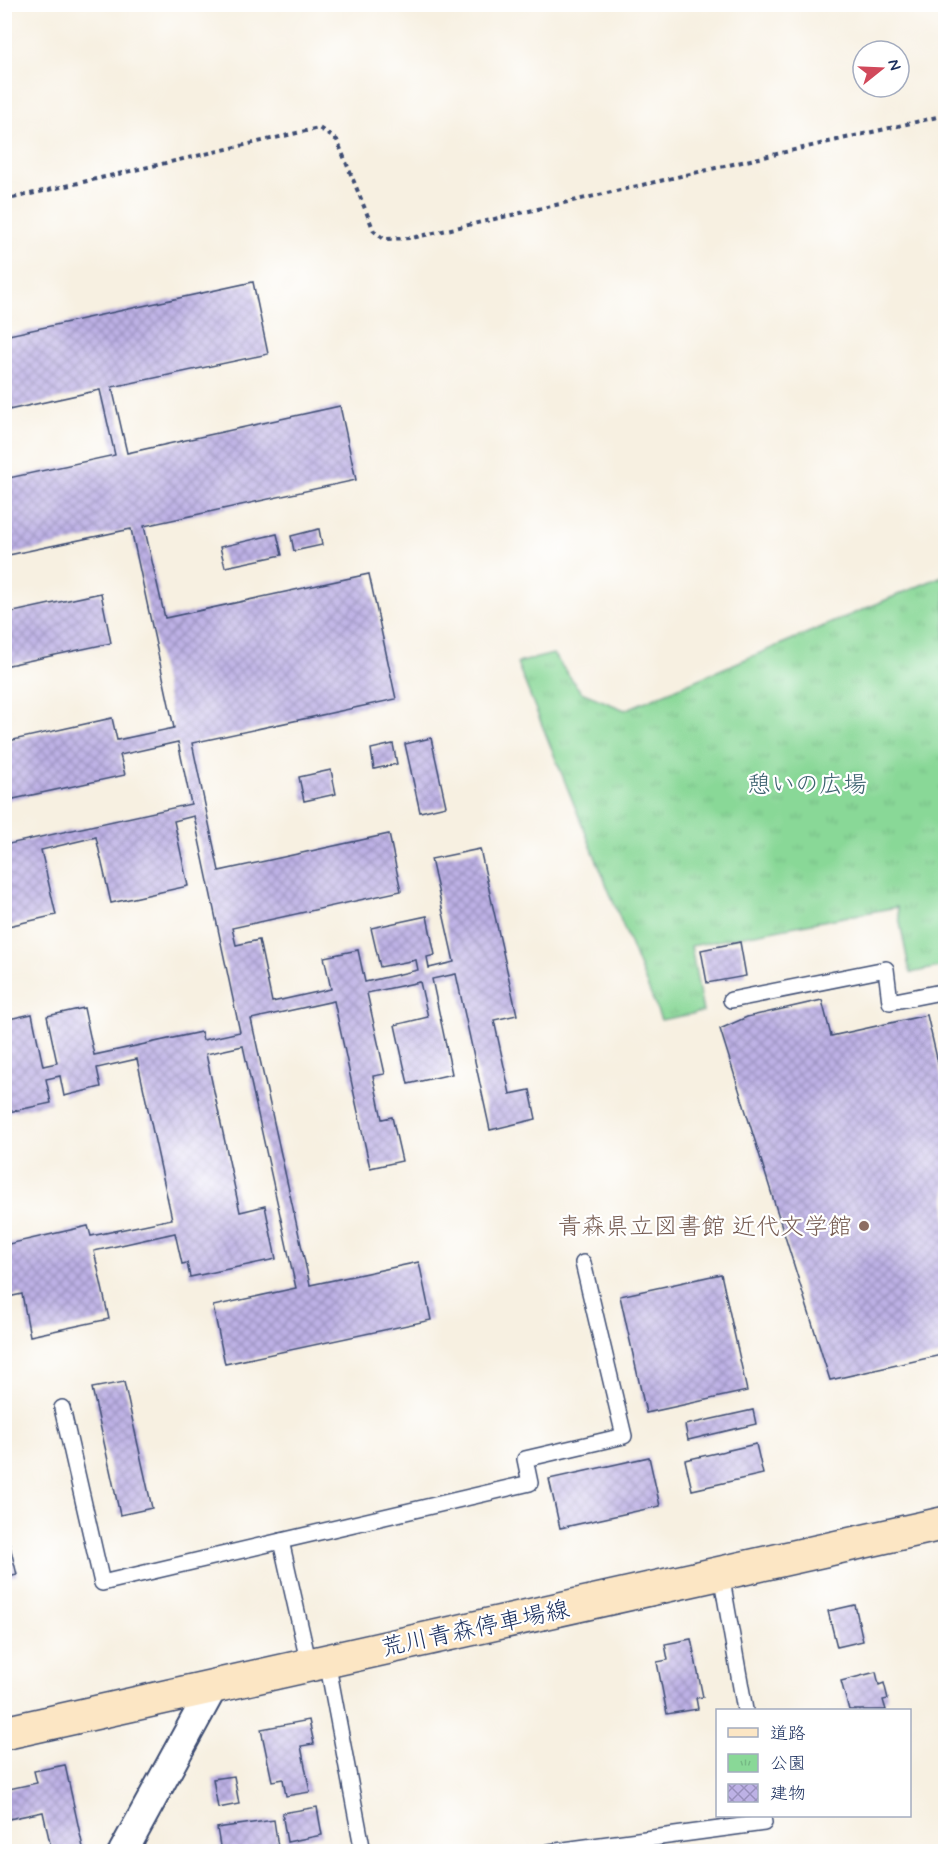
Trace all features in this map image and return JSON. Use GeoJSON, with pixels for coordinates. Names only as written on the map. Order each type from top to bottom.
{"type":"FeatureCollection","features":[{"type":"Feature","properties":{"kind":"main road","name":"荒川青森停車場線"},"geometry":{"type":"LineString","coordinates":[[4,1733],[945,1523]]}},
{"type":"Feature","properties":{"kind":"street"},"geometry":{"type":"LineString","coordinates":[[123,1851],[213,1687]]}},
{"type":"Feature","properties":{"kind":"lane"},"geometry":{"type":"LineString","coordinates":[[731,1000],[886,969],[890,1002],[945,991]]}},
{"type":"Feature","properties":{"kind":"lane"},"geometry":{"type":"LineString","coordinates":[[62,1408],[102,1582],[530,1483],[525,1459],[624,1436],[583,1263]]}},
{"type":"Feature","properties":{"kind":"lane"},"geometry":{"type":"LineString","coordinates":[[281,1541],[318,1663],[363,1851]]}},
{"type":"Feature","properties":{"kind":"lane"},"geometry":{"type":"LineString","coordinates":[[722,1574],[745,1709]]}},
{"type":"Feature","properties":{"kind":"lane"},"geometry":{"type":"LineString","coordinates":[[549,1851],[764,1823],[763,1817]]}},
{"type":"Feature","properties":{"kind":"path"},"geometry":{"type":"LineString","coordinates":[[4,200],[319,129],[337,140],[374,231],[384,239],[412,238],[945,115]]}},
{"type":"Feature","properties":{"kind":"green space","name":"憩いの広場"},"geometry":{"type":"Polygon","coordinates":[[[945,575],[945,966],[910,973],[897,907],[691,946],[703,1012],[661,1020],[517,663],[553,654],[581,692],[625,710],[945,575]]]}},
{"type":"Feature","properties":{"kind":"building"},"geometry":{"type":"Polygon","coordinates":[[[253,282],[268,354],[112,387],[127,453],[340,406],[356,480],[144,526],[165,618],[369,574],[396,699],[192,743],[219,871],[389,834],[401,891],[232,928],[236,945],[259,940],[272,1002],[331,989],[324,957],[358,950],[365,982],[418,970],[416,960],[380,967],[371,928],[427,916],[435,955],[427,957],[429,968],[454,962],[431,859],[480,849],[517,1015],[494,1020],[510,1094],[530,1090],[536,1119],[490,1130],[456,974],[432,979],[452,1074],[408,1084],[395,1025],[428,1017],[420,982],[367,993],[385,1074],[373,1076],[382,1119],[392,1117],[402,1161],[370,1168],[334,1001],[251,1019],[310,1285],[419,1262],[431,1320],[225,1364],[213,1306],[296,1288],[243,1046],[206,1054],[240,1212],[265,1206],[276,1259],[190,1277],[187,1263],[182,1264],[175,1233],[94,1251],[109,1319],[30,1336],[22,1294],[4,1298],[4,1245],[88,1226],[91,1236],[172,1219],[137,1059],[97,1068],[101,1087],[64,1096],[60,1076],[46,1079],[51,1103],[4,1113],[4,1020],[32,1014],[43,1066],[57,1063],[47,1016],[84,1008],[94,1055],[201,1032],[203,1040],[240,1032],[194,816],[174,821],[188,886],[111,903],[96,837],[41,850],[56,915],[4,927],[4,845],[191,804],[178,742],[120,755],[125,775],[4,801],[4,742],[112,718],[117,740],[174,728],[131,529],[4,556],[4,479],[115,455],[100,390],[4,411],[4,336],[253,282]]]}},
{"type":"Feature","properties":{"kind":"building"},"geometry":{"type":"Polygon","coordinates":[[[319,529],[322,545],[294,551],[291,536],[319,529]]]}},
{"type":"Feature","properties":{"kind":"building"},"geometry":{"type":"Polygon","coordinates":[[[277,534],[282,555],[225,567],[220,547],[277,534]]]}},
{"type":"Feature","properties":{"kind":"building"},"geometry":{"type":"Polygon","coordinates":[[[101,593],[111,643],[4,666],[4,614],[101,593]]]}},
{"type":"Feature","properties":{"kind":"building"},"geometry":{"type":"Polygon","coordinates":[[[431,738],[446,806],[420,812],[405,744],[431,738]]]}},
{"type":"Feature","properties":{"kind":"building"},"geometry":{"type":"Polygon","coordinates":[[[393,744],[397,764],[374,769],[371,749],[393,744]]]}},
{"type":"Feature","properties":{"kind":"building"},"geometry":{"type":"Polygon","coordinates":[[[331,770],[336,794],[304,801],[299,777],[331,770]]]}},
{"type":"Feature","properties":{"kind":"building"},"geometry":{"type":"Polygon","coordinates":[[[740,942],[746,976],[707,983],[701,950],[740,942]]]}},
{"type":"Feature","properties":{"kind":"building","name":"青森県立図書館 近代文学館"},"geometry":{"type":"Polygon","coordinates":[[[822,1000],[831,1036],[927,1015],[946,1097],[946,1354],[830,1380],[720,1029],[747,1017],[822,1000]]]}},
{"type":"Feature","properties":{"kind":"building"},"geometry":{"type":"Polygon","coordinates":[[[721,1274],[747,1391],[646,1413],[620,1296],[721,1274]]]}},
{"type":"Feature","properties":{"kind":"building"},"geometry":{"type":"Polygon","coordinates":[[[124,1382],[152,1508],[120,1515],[92,1388],[124,1382]]]}},
{"type":"Feature","properties":{"kind":"building"},"geometry":{"type":"Polygon","coordinates":[[[753,1410],[756,1424],[688,1440],[685,1425],[753,1410]]]}},
{"type":"Feature","properties":{"kind":"building"},"geometry":{"type":"Polygon","coordinates":[[[756,1444],[763,1474],[692,1490],[685,1460],[756,1444]]]}},
{"type":"Feature","properties":{"kind":"building"},"geometry":{"type":"Polygon","coordinates":[[[649,1457],[660,1506],[560,1528],[549,1479],[649,1457]]]}},
{"type":"Feature","properties":{"kind":"building"},"geometry":{"type":"Polygon","coordinates":[[[4,1521],[17,1575],[4,1578],[4,1521]]]}},
{"type":"Feature","properties":{"kind":"building"},"geometry":{"type":"Polygon","coordinates":[[[855,1605],[863,1641],[837,1647],[828,1611],[855,1605]]]}},
{"type":"Feature","properties":{"kind":"building"},"geometry":{"type":"Polygon","coordinates":[[[691,1639],[703,1697],[696,1698],[698,1709],[667,1714],[657,1662],[668,1660],[665,1644],[691,1639]]]}},
{"type":"Feature","properties":{"kind":"building"},"geometry":{"type":"Polygon","coordinates":[[[876,1672],[879,1685],[884,1683],[888,1699],[883,1700],[886,1709],[849,1709],[841,1681],[876,1672]]]}},
{"type":"Feature","properties":{"kind":"building"},"geometry":{"type":"Polygon","coordinates":[[[309,1720],[314,1744],[301,1746],[310,1792],[286,1796],[283,1779],[272,1781],[261,1729],[309,1720]]]}},
{"type":"Feature","properties":{"kind":"building"},"geometry":{"type":"Polygon","coordinates":[[[65,1765],[84,1852],[52,1852],[43,1812],[4,1820],[4,1790],[37,1783],[34,1771],[65,1765]]]}},
{"type":"Feature","properties":{"kind":"building"},"geometry":{"type":"Polygon","coordinates":[[[234,1776],[239,1804],[218,1808],[213,1779],[234,1776]]]}},
{"type":"Feature","properties":{"kind":"building"},"geometry":{"type":"Polygon","coordinates":[[[317,1807],[322,1835],[287,1842],[282,1813],[317,1807]]]}},
{"type":"Feature","properties":{"kind":"building"},"geometry":{"type":"Polygon","coordinates":[[[274,1820],[278,1847],[292,1846],[292,1852],[221,1852],[217,1828],[274,1820]]]}},
{"type":"Feature","properties":{"kind":"place","name":"青森県立図書館 近代文学館"},"geometry":{"type":"Point","coordinates":[864,1226]}}]}
